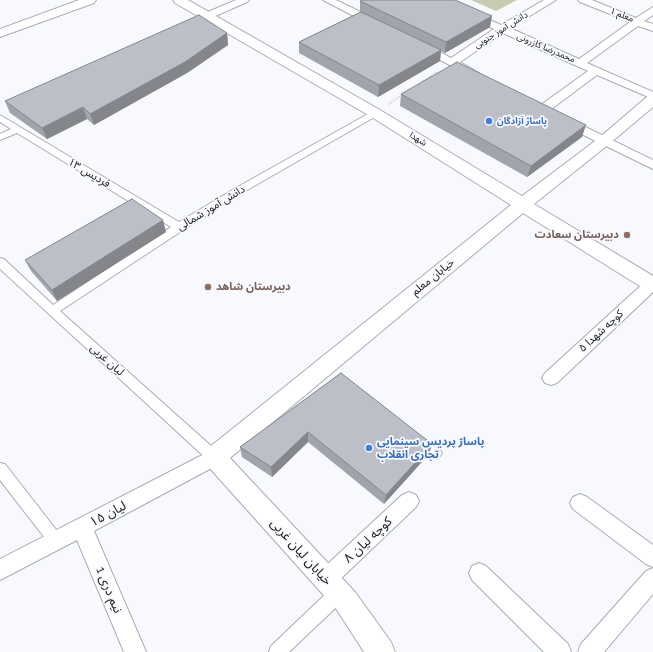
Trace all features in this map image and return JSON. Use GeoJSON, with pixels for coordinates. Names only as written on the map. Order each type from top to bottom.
{"type":"FeatureCollection","features":[{"type":"Feature","properties":{"kind":"street"},"geometry":{"type":"LineString","coordinates":[[0,33],[90,0]]}},
{"type":"Feature","properties":{"kind":"street","name":"شهدا"},"geometry":{"type":"LineString","coordinates":[[179,0],[207,16],[220,28],[376,113],[652,284]]}},
{"type":"Feature","properties":{"kind":"street"},"geometry":{"type":"LineString","coordinates":[[207,16],[244,0]]}},
{"type":"Feature","properties":{"kind":"street"},"geometry":{"type":"LineString","coordinates":[[328,0],[383,28]]}},
{"type":"Feature","properties":{"kind":"street","name":"محمدرضا کازرونی"},"geometry":{"type":"LineString","coordinates":[[438,0],[653,96]]}},
{"type":"Feature","properties":{"kind":"street","name":"دانش آموز جنوبی"},"geometry":{"type":"LineString","coordinates":[[452,62],[501,28],[551,0]]}},
{"type":"Feature","properties":{"kind":"street","name":"معلم ۱"},"geometry":{"type":"LineString","coordinates":[[583,0],[653,28]]}},
{"type":"Feature","properties":{"kind":"street"},"geometry":{"type":"LineString","coordinates":[[580,63],[653,10]]}},
{"type":"Feature","properties":{"kind":"street"},"geometry":{"type":"LineString","coordinates":[[411,41],[480,76]]}},
{"type":"Feature","properties":{"kind":"street"},"geometry":{"type":"LineString","coordinates":[[596,71],[539,108],[653,165]]}},
{"type":"Feature","properties":{"kind":"street","name":"خیابان معلم"},"geometry":{"type":"LineString","coordinates":[[214,457],[326,369],[523,204],[604,141],[653,99]]}},
{"type":"Feature","properties":{"kind":"street","name":"دانش آموز شمالی"},"geometry":{"type":"LineString","coordinates":[[52,311],[179,227],[238,191],[376,113]]}},
{"type":"Feature","properties":{"kind":"street","name":"فردیس ۱۳"},"geometry":{"type":"LineString","coordinates":[[0,118],[179,227]]}},
{"type":"Feature","properties":{"kind":"street"},"geometry":{"type":"LineString","coordinates":[[0,137],[18,129]]}},
{"type":"Feature","properties":{"kind":"street","name":"لیان غربی"},"geometry":{"type":"LineString","coordinates":[[3,269],[52,311],[214,457]]}},
{"type":"Feature","properties":{"kind":"street","name":"کوچه شهدا ۵"},"geometry":{"type":"LineString","coordinates":[[551,378],[652,284]]}},
{"type":"Feature","properties":{"kind":"street","name":"لیان ۱۵"},"geometry":{"type":"LineString","coordinates":[[0,570],[214,457]]}},
{"type":"Feature","properties":{"kind":"street","name":"خیابان لیان غربی"},"geometry":{"type":"LineString","coordinates":[[214,457],[346,601],[381,652]]}},
{"type":"Feature","properties":{"kind":"street"},"geometry":{"type":"LineString","coordinates":[[0,469],[56,541]]}},
{"type":"Feature","properties":{"kind":"street","name":"کوچه لیان ۸"},"geometry":{"type":"LineString","coordinates":[[333,586],[409,501]]}},
{"type":"Feature","properties":{"kind":"street"},"geometry":{"type":"LineString","coordinates":[[580,503],[653,557]]}},
{"type":"Feature","properties":{"kind":"street","name":"نیم دری 1"},"geometry":{"type":"LineString","coordinates":[[82,527],[135,652]]}},
{"type":"Feature","properties":{"kind":"street"},"geometry":{"type":"LineString","coordinates":[[479,573],[560,652]]}},
{"type":"Feature","properties":{"kind":"street"},"geometry":{"type":"LineString","coordinates":[[589,652],[653,578]]}},
{"type":"Feature","properties":{"kind":"street"},"geometry":{"type":"LineString","coordinates":[[277,652],[333,586]]}},
{"type":"Feature","properties":{"kind":"lane"},"geometry":{"type":"LineString","coordinates":[[418,439],[437,453]]}},
{"type":"Feature","properties":{"kind":"path"},"geometry":{"type":"LineString","coordinates":[[410,90],[452,62]]}},
{"type":"Feature","properties":{"kind":"path"},"geometry":{"type":"LineString","coordinates":[[376,113],[403,94]]}},
{"type":"Feature","properties":{"kind":"green space"},"geometry":{"type":"Polygon","coordinates":[[[471,0],[517,0],[496,11],[471,0]]]}},
{"type":"Feature","properties":{"kind":"building"},"geometry":{"type":"Polygon","coordinates":[[[455,0],[492,16],[446,42],[360,1],[455,0]]]}},
{"type":"Feature","properties":{"kind":"building"},"geometry":{"type":"Polygon","coordinates":[[[361,12],[441,50],[379,85],[299,42],[361,12]]]}},
{"type":"Feature","properties":{"kind":"building"},"geometry":{"type":"Polygon","coordinates":[[[199,15],[227,33],[185,62],[90,114],[83,107],[42,128],[5,101],[199,15]]]}},
{"type":"Feature","properties":{"kind":"building","name":"پاساژ آزادگان"},"geometry":{"type":"Polygon","coordinates":[[[457,62],[586,125],[531,166],[401,94],[457,62]]]}},
{"type":"Feature","properties":{"kind":"building"},"geometry":{"type":"Polygon","coordinates":[[[132,199],[163,220],[52,290],[25,260],[132,199]]]}},
{"type":"Feature","properties":{"kind":"building","name":"پاساژ پردیس سینمایی تجاری انقلاب"},"geometry":{"type":"Polygon","coordinates":[[[341,373],[432,444],[386,495],[308,432],[271,467],[240,447],[341,373]]]}},
{"type":"Feature","properties":{"kind":"place","name":"پاساژ آزادگان"},"geometry":{"type":"Point","coordinates":[489,121]}},
{"type":"Feature","properties":{"kind":"place","name":"دبیرستان سعادت"},"geometry":{"type":"Point","coordinates":[627,235]}},
{"type":"Feature","properties":{"kind":"place","name":"دبیرستان شاهد"},"geometry":{"type":"Point","coordinates":[208,287]}},
{"type":"Feature","properties":{"kind":"place","name":"پاساژ پردیس سینمایی تجاری انقلاب"},"geometry":{"type":"Point","coordinates":[369,448]}}]}
